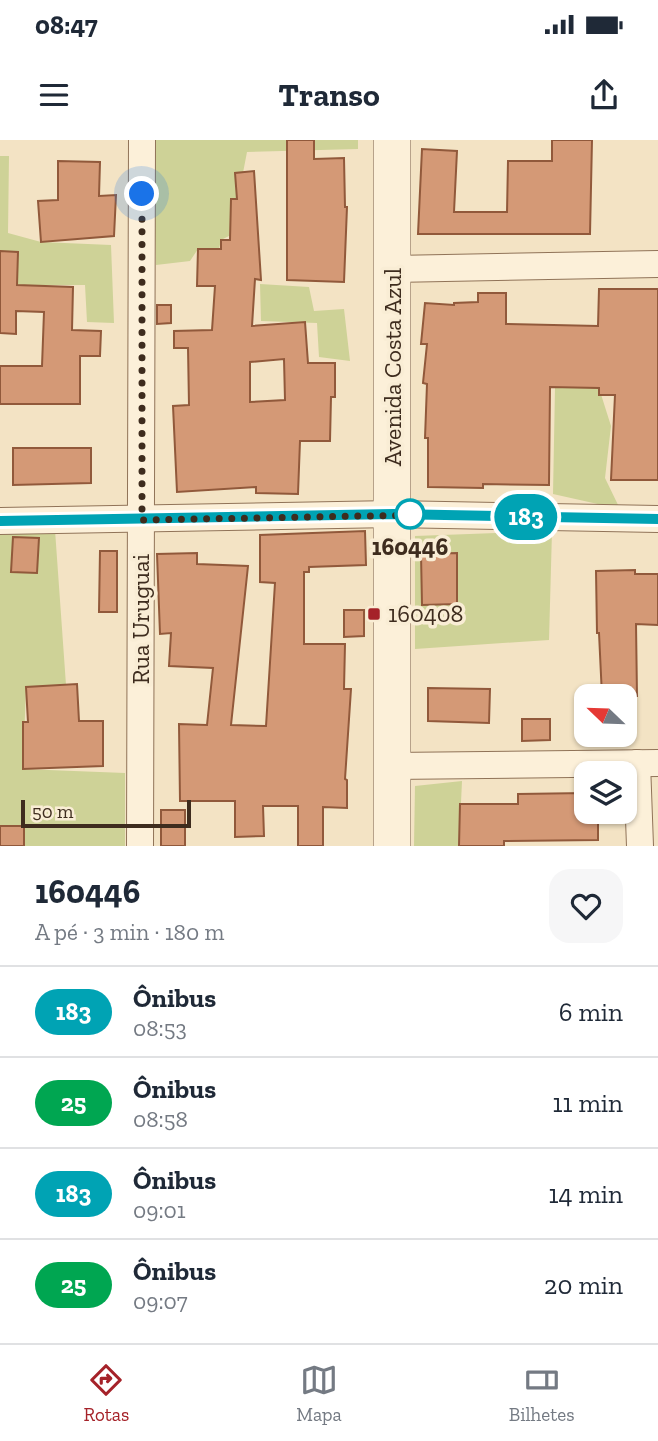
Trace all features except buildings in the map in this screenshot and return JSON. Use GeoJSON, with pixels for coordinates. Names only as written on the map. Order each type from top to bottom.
{"type":"FeatureCollection","features":[{"type":"Feature","properties":{"kind":"street","name":"Rua Uruguai"},"geometry":{"type":"LineString","coordinates":[[140,846],[142,140]]}},
{"type":"Feature","properties":{"kind":"street","name":"Avenida Costa Azul"},"geometry":{"type":"LineString","coordinates":[[392,140],[392,846]]}},
{"type":"Feature","properties":{"kind":"street"},"geometry":{"type":"LineString","coordinates":[[393,269],[658,264]]}},
{"type":"Feature","properties":{"kind":"street"},"geometry":{"type":"LineString","coordinates":[[0,521],[393,514],[658,519]]}},
{"type":"Feature","properties":{"kind":"street"},"geometry":{"type":"LineString","coordinates":[[391,766],[648,763],[640,846]]}},
{"type":"Feature","properties":{"kind":"green space"},"geometry":{"type":"Polygon","coordinates":[[[152,140],[358,140],[358,149],[247,152],[231,235],[221,240],[219,249],[198,249],[190,261],[156,265],[152,140]]]}},
{"type":"Feature","properties":{"kind":"green space"},"geometry":{"type":"Polygon","coordinates":[[[0,156],[9,156],[8,233],[41,242],[111,245],[114,323],[87,322],[85,285],[17,285],[18,252],[0,251],[0,156]]]}},
{"type":"Feature","properties":{"kind":"green space"},"geometry":{"type":"Polygon","coordinates":[[[260,284],[309,287],[314,311],[344,309],[350,361],[319,357],[317,323],[261,321],[260,284]]]}},
{"type":"Feature","properties":{"kind":"green space"},"geometry":{"type":"Polygon","coordinates":[[[555,388],[599,388],[611,426],[605,478],[620,509],[553,494],[555,388]]]}},
{"type":"Feature","properties":{"kind":"green space"},"geometry":{"type":"Polygon","coordinates":[[[55,530],[66,685],[26,687],[23,769],[125,773],[125,846],[0,846],[0,532],[55,530]]]}},
{"type":"Feature","properties":{"kind":"green space"},"geometry":{"type":"Polygon","coordinates":[[[552,531],[549,640],[415,649],[415,536],[552,531]]]}},
{"type":"Feature","properties":{"kind":"green space"},"geometry":{"type":"Polygon","coordinates":[[[462,781],[459,846],[414,846],[415,786],[462,781]]]}},
{"type":"Feature","properties":{"kind":"bus line","name":"183"},"geometry":{"type":"LineString","coordinates":[[0,521],[393,514],[658,519]]}},
{"type":"Feature","properties":{"kind":"place","name":"160446"},"geometry":{"type":"Point","coordinates":[410,514]}},
{"type":"Feature","properties":{"kind":"place","name":"160408"},"geometry":{"type":"Point","coordinates":[374,614]}},
{"type":"Feature","properties":{"kind":"route"},"geometry":{"type":"LineString","coordinates":[[142,194],[142,520],[420,515],[410,514]]}}]}
